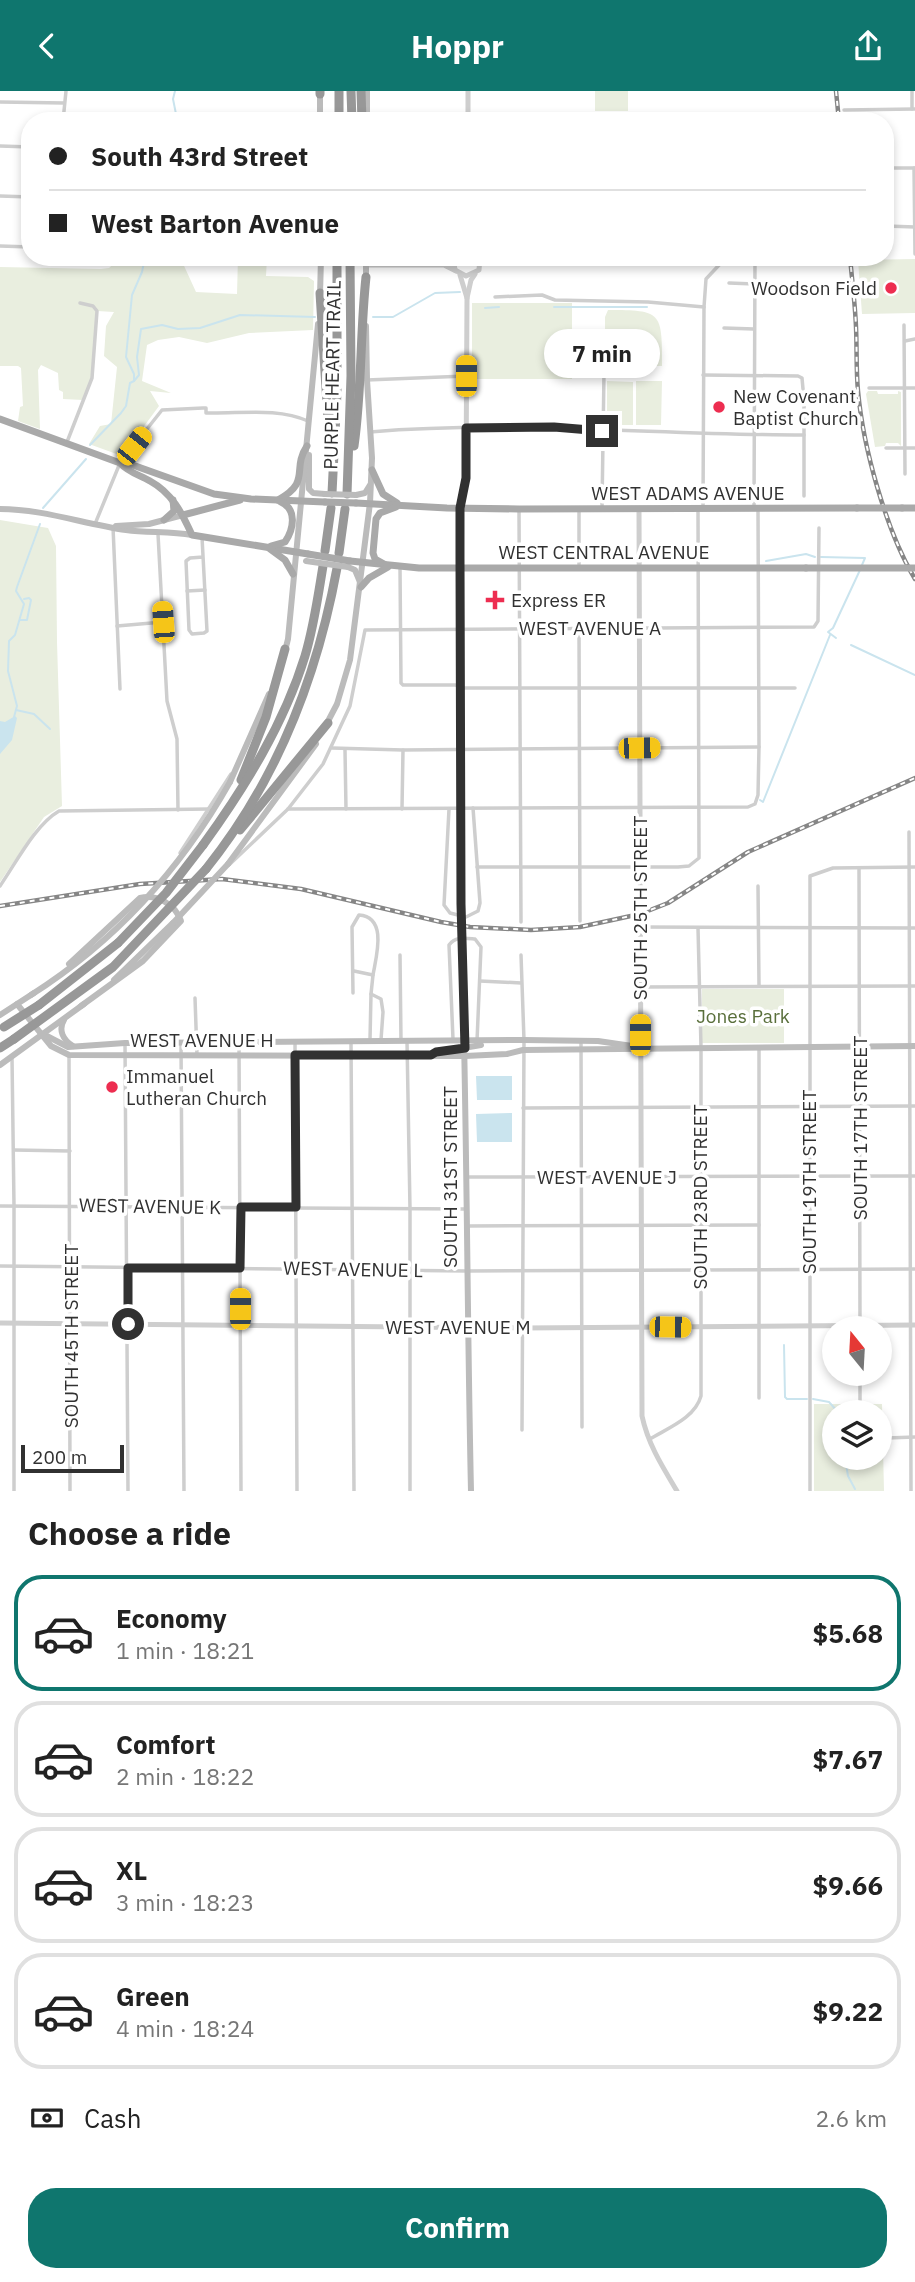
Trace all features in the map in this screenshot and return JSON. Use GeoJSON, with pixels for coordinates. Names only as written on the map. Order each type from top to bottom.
{"type":"FeatureCollection","features":[{"type":"Feature","properties":{"kind":"highway"},"geometry":{"type":"LineString","coordinates":[[339,91],[340,112]]}},
{"type":"Feature","properties":{"kind":"highway"},"geometry":{"type":"LineString","coordinates":[[352,91],[352,112]]}},
{"type":"Feature","properties":{"kind":"highway"},"geometry":{"type":"LineString","coordinates":[[361,91],[363,112]]}},
{"type":"Feature","properties":{"kind":"highway","name":"PURPLE HEART TRAIL"},"geometry":{"type":"LineString","coordinates":[[325,551],[328,499],[334,480],[337,266]]}},
{"type":"Feature","properties":{"kind":"highway","name":"PURPLE HEART TRAIL"},"geometry":{"type":"LineString","coordinates":[[351,266],[352,495]]}},
{"type":"Feature","properties":{"kind":"highway"},"geometry":{"type":"LineString","coordinates":[[352,495],[366,277]]}},
{"type":"Feature","properties":{"kind":"highway"},"geometry":{"type":"LineString","coordinates":[[320,293],[328,428],[334,480]]}},
{"type":"Feature","properties":{"kind":"highway"},"geometry":{"type":"LineString","coordinates":[[339,553],[345,509]]}},
{"type":"Feature","properties":{"kind":"highway"},"geometry":{"type":"LineString","coordinates":[[2,1028],[76,978],[118,943],[166,893],[230,808],[263,751],[289,697],[308,645],[323,566]]}},
{"type":"Feature","properties":{"kind":"highway"},"geometry":{"type":"LineString","coordinates":[[206,869],[233,833],[278,756],[317,655],[337,568]]}},
{"type":"Feature","properties":{"kind":"highway"},"geometry":{"type":"LineString","coordinates":[[230,808],[266,717],[285,649]]}},
{"type":"Feature","properties":{"kind":"highway"},"geometry":{"type":"LineString","coordinates":[[0,1048],[113,967],[206,869],[328,723]]}},
{"type":"Feature","properties":{"kind":"main road"},"geometry":{"type":"LineString","coordinates":[[365,112],[367,91]]}},
{"type":"Feature","properties":{"kind":"main road"},"geometry":{"type":"LineString","coordinates":[[320,92],[320,112]]}},
{"type":"Feature","properties":{"kind":"main road"},"geometry":{"type":"LineString","coordinates":[[0,1015],[63,975],[100,946],[147,899],[201,830],[245,752],[285,649],[310,422],[321,266]]}},
{"type":"Feature","properties":{"kind":"main road"},"geometry":{"type":"LineString","coordinates":[[81,1006],[121,974],[228,865],[301,765],[337,704],[350,660],[370,503],[372,470],[367,380],[366,266]]}},
{"type":"Feature","properties":{"kind":"main road"},"geometry":{"type":"LineString","coordinates":[[0,419],[198,490],[251,499]]}},
{"type":"Feature","properties":{"kind":"main road"},"geometry":{"type":"LineString","coordinates":[[307,446],[310,461],[309,489],[328,499]]}},
{"type":"Feature","properties":{"kind":"main road"},"geometry":{"type":"LineString","coordinates":[[278,500],[293,491],[299,483],[302,454],[307,446]]}},
{"type":"Feature","properties":{"kind":"main road"},"geometry":{"type":"LineString","coordinates":[[120,463],[129,471],[152,482],[173,500],[192,535]]}},
{"type":"Feature","properties":{"kind":"main road"},"geometry":{"type":"LineString","coordinates":[[372,470],[383,494],[400,505]]}},
{"type":"Feature","properties":{"kind":"main road"},"geometry":{"type":"LineString","coordinates":[[352,495],[365,493],[371,484]]}},
{"type":"Feature","properties":{"kind":"main road","name":"WEST ADAMS AVENUE"},"geometry":{"type":"LineString","coordinates":[[251,499],[301,501],[352,495],[370,503],[519,509],[915,508]]}},
{"type":"Feature","properties":{"kind":"main road"},"geometry":{"type":"LineString","coordinates":[[113,526],[164,520],[251,499]]}},
{"type":"Feature","properties":{"kind":"main road"},"geometry":{"type":"LineString","coordinates":[[164,520],[173,511],[173,500]]}},
{"type":"Feature","properties":{"kind":"main road"},"geometry":{"type":"LineString","coordinates":[[267,547],[285,542],[292,528],[288,505],[278,500]]}},
{"type":"Feature","properties":{"kind":"main road"},"geometry":{"type":"LineString","coordinates":[[389,567],[378,562],[373,553],[376,519],[380,513],[400,505]]}},
{"type":"Feature","properties":{"kind":"main road","name":"SOUTH 31ST STREET"},"geometry":{"type":"LineString","coordinates":[[460,508],[461,951],[466,1056],[467,1327],[471,1491]]}},
{"type":"Feature","properties":{"kind":"main road"},"geometry":{"type":"LineString","coordinates":[[0,509],[129,530],[158,530],[295,552]]}},
{"type":"Feature","properties":{"kind":"main road"},"geometry":{"type":"LineString","coordinates":[[267,547],[285,560],[293,574]]}},
{"type":"Feature","properties":{"kind":"main road","name":"WEST CENTRAL AVENUE"},"geometry":{"type":"LineString","coordinates":[[295,552],[307,558],[389,567],[915,568]]}},
{"type":"Feature","properties":{"kind":"main road"},"geometry":{"type":"LineString","coordinates":[[293,574],[299,563],[307,558]]}},
{"type":"Feature","properties":{"kind":"main road"},"geometry":{"type":"LineString","coordinates":[[349,564],[355,570],[361,587]]}},
{"type":"Feature","properties":{"kind":"main road"},"geometry":{"type":"LineString","coordinates":[[361,587],[369,578],[389,567]]}},
{"type":"Feature","properties":{"kind":"main road"},"geometry":{"type":"LineString","coordinates":[[0,1065],[143,961],[181,921],[175,909],[161,900],[146,896],[139,898],[73,962],[32,995]]}},
{"type":"Feature","properties":{"kind":"main road","name":"WEST AVENUE H"},"geometry":{"type":"LineString","coordinates":[[17,1004],[43,1034],[68,1047],[195,1042],[453,1041],[465,1045],[524,1040],[610,1043],[640,1048]]}},
{"type":"Feature","properties":{"kind":"main road"},"geometry":{"type":"LineString","coordinates":[[65,1018],[62,1023],[63,1036],[66,1042],[78,1047]]}},
{"type":"Feature","properties":{"kind":"main road","name":"WEST AVENUE H"},"geometry":{"type":"LineString","coordinates":[[43,1034],[51,1046],[69,1055],[125,1056],[466,1056],[507,1054],[523,1050],[912,1046]]}},
{"type":"Feature","properties":{"kind":"main road"},"geometry":{"type":"LineString","coordinates":[[431,1055],[465,1045],[500,1041]]}},
{"type":"Feature","properties":{"kind":"main road"},"geometry":{"type":"LineString","coordinates":[[19,1051],[37,1044],[51,1046]]}},
{"type":"Feature","properties":{"kind":"street"},"geometry":{"type":"LineString","coordinates":[[64,112],[66,91]]}},
{"type":"Feature","properties":{"kind":"street"},"geometry":{"type":"LineString","coordinates":[[468,91],[468,112]]}},
{"type":"Feature","properties":{"kind":"street"},"geometry":{"type":"LineString","coordinates":[[844,110],[914,109],[912,91]]}},
{"type":"Feature","properties":{"kind":"street"},"geometry":{"type":"LineString","coordinates":[[0,102],[64,103]]}},
{"type":"Feature","properties":{"kind":"street"},"geometry":{"type":"LineString","coordinates":[[0,146],[21,147]]}},
{"type":"Feature","properties":{"kind":"street"},"geometry":{"type":"LineString","coordinates":[[894,168],[915,168],[915,254]]}},
{"type":"Feature","properties":{"kind":"street"},"geometry":{"type":"LineString","coordinates":[[0,196],[21,197]]}},
{"type":"Feature","properties":{"kind":"street"},"geometry":{"type":"LineString","coordinates":[[894,226],[915,226]]}},
{"type":"Feature","properties":{"kind":"street"},"geometry":{"type":"LineString","coordinates":[[0,246],[21,247]]}},
{"type":"Feature","properties":{"kind":"street"},"geometry":{"type":"LineString","coordinates":[[446,266],[466,276],[475,274]]}},
{"type":"Feature","properties":{"kind":"street"},"geometry":{"type":"LineString","coordinates":[[454,266],[462,278],[467,298]]}},
{"type":"Feature","properties":{"kind":"street"},"geometry":{"type":"LineString","coordinates":[[460,508],[466,478],[467,298],[471,280],[480,266]]}},
{"type":"Feature","properties":{"kind":"street"},"geometry":{"type":"LineString","coordinates":[[477,867],[678,867],[696,862],[700,850],[698,568],[704,307],[706,279],[718,266]]}},
{"type":"Feature","properties":{"kind":"street"},"geometry":{"type":"LineString","coordinates":[[288,809],[748,807],[755,803],[758,795],[759,628],[754,435],[755,266]]}},
{"type":"Feature","properties":{"kind":"street"},"geometry":{"type":"LineString","coordinates":[[729,283],[754,284]]}},
{"type":"Feature","properties":{"kind":"street"},"geometry":{"type":"LineString","coordinates":[[495,297],[542,295],[555,300],[648,302],[704,307]]}},
{"type":"Feature","properties":{"kind":"street"},"geometry":{"type":"LineString","coordinates":[[66,444],[92,379],[97,311],[93,306],[80,303]]}},
{"type":"Feature","properties":{"kind":"street"},"geometry":{"type":"LineString","coordinates":[[904,325],[905,474]]}},
{"type":"Feature","properties":{"kind":"street"},"geometry":{"type":"LineString","coordinates":[[724,328],[754,330]]}},
{"type":"Feature","properties":{"kind":"street"},"geometry":{"type":"LineString","coordinates":[[905,341],[915,339]]}},
{"type":"Feature","properties":{"kind":"street"},"geometry":{"type":"LineString","coordinates":[[602,508],[604,372]]}},
{"type":"Feature","properties":{"kind":"street"},"geometry":{"type":"LineString","coordinates":[[703,375],[802,378],[804,496]]}},
{"type":"Feature","properties":{"kind":"street"},"geometry":{"type":"LineString","coordinates":[[367,380],[466,376]]}},
{"type":"Feature","properties":{"kind":"street"},"geometry":{"type":"LineString","coordinates":[[869,388],[915,388]]}},
{"type":"Feature","properties":{"kind":"street"},"geometry":{"type":"LineString","coordinates":[[95,524],[120,463],[162,410],[206,408],[206,413],[251,414],[273,411],[294,414],[310,422]]}},
{"type":"Feature","properties":{"kind":"street"},"geometry":{"type":"LineString","coordinates":[[370,432],[554,427],[602,431],[804,435]]}},
{"type":"Feature","properties":{"kind":"street"},"geometry":{"type":"LineString","coordinates":[[886,449],[915,448]]}},
{"type":"Feature","properties":{"kind":"street"},"geometry":{"type":"LineString","coordinates":[[519,509],[521,922]]}},
{"type":"Feature","properties":{"kind":"street"},"geometry":{"type":"LineString","coordinates":[[579,509],[579,568]]}},
{"type":"Feature","properties":{"kind":"street","name":"SOUTH 25TH STREET"},"geometry":{"type":"LineString","coordinates":[[639,509],[642,1416],[648,1440],[677,1491]]}},
{"type":"Feature","properties":{"kind":"street"},"geometry":{"type":"LineString","coordinates":[[113,526],[120,689]]}},
{"type":"Feature","properties":{"kind":"street","name":"WEST AVENUE A"},"geometry":{"type":"LineString","coordinates":[[332,748],[350,706],[365,630],[816,626],[819,528]]}},
{"type":"Feature","properties":{"kind":"street"},"geometry":{"type":"LineString","coordinates":[[158,530],[167,701],[177,739],[178,810]]}},
{"type":"Feature","properties":{"kind":"street"},"geometry":{"type":"LineString","coordinates":[[202,537],[204,557],[207,631],[190,633],[186,561],[204,557]]}},
{"type":"Feature","properties":{"kind":"street"},"geometry":{"type":"LineString","coordinates":[[400,567],[402,685],[456,685],[460,688],[795,688]]}},
{"type":"Feature","properties":{"kind":"street"},"geometry":{"type":"LineString","coordinates":[[187,591],[205,590]]}},
{"type":"Feature","properties":{"kind":"street"},"geometry":{"type":"LineString","coordinates":[[117,626],[163,622]]}},
{"type":"Feature","properties":{"kind":"street"},"geometry":{"type":"LineString","coordinates":[[579,629],[580,921]]}},
{"type":"Feature","properties":{"kind":"street"},"geometry":{"type":"LineString","coordinates":[[228,865],[288,809],[312,781],[332,748],[403,750],[759,747]]}},
{"type":"Feature","properties":{"kind":"street"},"geometry":{"type":"LineString","coordinates":[[345,750],[346,809]]}},
{"type":"Feature","properties":{"kind":"street"},"geometry":{"type":"LineString","coordinates":[[402,809],[403,750]]}},
{"type":"Feature","properties":{"kind":"street"},"geometry":{"type":"LineString","coordinates":[[179,855],[245,752]]}},
{"type":"Feature","properties":{"kind":"street"},"geometry":{"type":"LineString","coordinates":[[449,809],[444,905],[450,913],[466,916],[478,911],[481,903],[473,808]]}},
{"type":"Feature","properties":{"kind":"street"},"geometry":{"type":"LineString","coordinates":[[0,886],[40,828],[51,815],[59,811],[209,809]]}},
{"type":"Feature","properties":{"kind":"street"},"geometry":{"type":"LineString","coordinates":[[909,832],[913,1106],[911,1491]]}},
{"type":"Feature","properties":{"kind":"street"},"geometry":{"type":"LineString","coordinates":[[859,868],[915,867]]}},
{"type":"Feature","properties":{"kind":"street","name":"SOUTH 19TH STREET"},"geometry":{"type":"LineString","coordinates":[[810,1491],[811,874],[834,868],[859,868]]}},
{"type":"Feature","properties":{"kind":"street","name":"SOUTH 17TH STREET"},"geometry":{"type":"LineString","coordinates":[[859,868],[860,1316]]}},
{"type":"Feature","properties":{"kind":"street"},"geometry":{"type":"LineString","coordinates":[[758,886],[759,986]]}},
{"type":"Feature","properties":{"kind":"street"},"geometry":{"type":"LineString","coordinates":[[353,993],[352,927],[359,915],[372,920],[379,936],[371,993],[370,1042]]}},
{"type":"Feature","properties":{"kind":"street"},"geometry":{"type":"LineString","coordinates":[[640,927],[915,928]]}},
{"type":"Feature","properties":{"kind":"street","name":"SOUTH 23RD STREET"},"geometry":{"type":"LineString","coordinates":[[648,1440],[693,1412],[699,1405],[701,1396],[701,1047],[698,928]]}},
{"type":"Feature","properties":{"kind":"street"},"geometry":{"type":"LineString","coordinates":[[453,1041],[449,945],[455,939],[475,939],[481,947],[477,1042]]}},
{"type":"Feature","properties":{"kind":"street"},"geometry":{"type":"LineString","coordinates":[[400,955],[404,1041],[408,1055],[411,1491]]}},
{"type":"Feature","properties":{"kind":"street"},"geometry":{"type":"LineString","coordinates":[[521,955],[524,1040],[522,1430]]}},
{"type":"Feature","properties":{"kind":"street"},"geometry":{"type":"LineString","coordinates":[[354,971],[373,975]]}},
{"type":"Feature","properties":{"kind":"street"},"geometry":{"type":"LineString","coordinates":[[480,981],[522,983]]}},
{"type":"Feature","properties":{"kind":"street"},"geometry":{"type":"LineString","coordinates":[[640,987],[912,986]]}},
{"type":"Feature","properties":{"kind":"street"},"geometry":{"type":"LineString","coordinates":[[371,993],[381,999],[383,1012],[380,1042]]}},
{"type":"Feature","properties":{"kind":"street"},"geometry":{"type":"LineString","coordinates":[[195,998],[197,1056]]}},
{"type":"Feature","properties":{"kind":"street"},"geometry":{"type":"LineString","coordinates":[[581,1041],[582,1427]]}},
{"type":"Feature","properties":{"kind":"street"},"geometry":{"type":"LineString","coordinates":[[239,1042],[241,1491]]}},
{"type":"Feature","properties":{"kind":"street"},"geometry":{"type":"LineString","coordinates":[[295,1042],[298,1491]]}},
{"type":"Feature","properties":{"kind":"street"},"geometry":{"type":"LineString","coordinates":[[351,1042],[354,1491]]}},
{"type":"Feature","properties":{"kind":"street"},"geometry":{"type":"LineString","coordinates":[[125,1043],[128,1491]]}},
{"type":"Feature","properties":{"kind":"street"},"geometry":{"type":"LineString","coordinates":[[181,1043],[184,1491]]}},
{"type":"Feature","properties":{"kind":"street"},"geometry":{"type":"LineString","coordinates":[[759,1047],[760,1398]]}},
{"type":"Feature","properties":{"kind":"street","name":"SOUTH 45TH STREET"},"geometry":{"type":"LineString","coordinates":[[69,1055],[71,1491]]}},
{"type":"Feature","properties":{"kind":"street"},"geometry":{"type":"LineString","coordinates":[[12,1057],[13,1491]]}},
{"type":"Feature","properties":{"kind":"street"},"geometry":{"type":"LineString","coordinates":[[523,1108],[913,1106]]}},
{"type":"Feature","properties":{"kind":"street"},"geometry":{"type":"LineString","coordinates":[[13,1150],[70,1151]]}},
{"type":"Feature","properties":{"kind":"street","name":"WEST AVENUE J"},"geometry":{"type":"LineString","coordinates":[[467,1177],[913,1176]]}},
{"type":"Feature","properties":{"kind":"street","name":"WEST AVENUE K"},"geometry":{"type":"LineString","coordinates":[[0,1206],[467,1209]]}},
{"type":"Feature","properties":{"kind":"street"},"geometry":{"type":"LineString","coordinates":[[468,1226],[759,1225]]}},
{"type":"Feature","properties":{"kind":"street","name":"WEST AVENUE L"},"geometry":{"type":"LineString","coordinates":[[0,1266],[467,1271],[913,1269]]}},
{"type":"Feature","properties":{"kind":"street","name":"WEST AVENUE M"},"geometry":{"type":"LineString","coordinates":[[0,1323],[523,1328],[822,1327]]}},
{"type":"Feature","properties":{"kind":"street","name":"WEST AVENUE M"},"geometry":{"type":"LineString","coordinates":[[892,1326],[913,1325]]}},
{"type":"Feature","properties":{"kind":"street"},"geometry":{"type":"LineString","coordinates":[[892,1438],[913,1437]]}},
{"type":"Feature","properties":{"kind":"green space"},"geometry":{"type":"Polygon","coordinates":[[[595,91],[628,91],[628,111],[595,111],[595,91]]]}},
{"type":"Feature","properties":{"kind":"green space","name":"Woodson Field"},"geometry":{"type":"Polygon","coordinates":[[[894,259],[915,259],[915,313],[862,314],[858,266],[894,266],[894,259]]]}},
{"type":"Feature","properties":{"kind":"green space"},"geometry":{"type":"Polygon","coordinates":[[[184,266],[196,292],[237,294],[238,266],[267,266],[266,276],[308,277],[314,281],[313,330],[249,333],[207,343],[179,337],[158,340],[147,345],[142,381],[171,393],[150,391],[159,406],[122,456],[89,444],[100,426],[111,424],[117,367],[104,356],[106,326],[114,312],[97,311],[92,378],[83,400],[63,399],[63,392],[59,390],[58,373],[41,365],[38,370],[40,429],[18,421],[20,407],[23,406],[21,368],[0,366],[0,267],[184,266]]]}},
{"type":"Feature","properties":{"kind":"green space"},"geometry":{"type":"Polygon","coordinates":[[[472,303],[572,303],[572,379],[472,379],[472,303]]]}},
{"type":"Feature","properties":{"kind":"green space"},"geometry":{"type":"Polygon","coordinates":[[[608,310],[639,311],[649,313],[655,318],[661,334],[662,366],[609,366],[605,361],[605,317],[608,310]]]}},
{"type":"Feature","properties":{"kind":"green space"},"geometry":{"type":"Polygon","coordinates":[[[607,381],[633,382],[633,425],[607,425],[607,381]]]}},
{"type":"Feature","properties":{"kind":"green space"},"geometry":{"type":"Polygon","coordinates":[[[636,381],[662,381],[661,425],[636,425],[636,381]]]}},
{"type":"Feature","properties":{"kind":"green space"},"geometry":{"type":"Polygon","coordinates":[[[868,391],[877,391],[878,394],[901,392],[901,446],[898,443],[886,443],[885,446],[875,447],[866,394],[868,391]]]}},
{"type":"Feature","properties":{"kind":"green space"},"geometry":{"type":"Polygon","coordinates":[[[0,520],[48,528],[56,546],[62,806],[44,817],[0,882],[0,520]]]}},
{"type":"Feature","properties":{"kind":"green space","name":"Jones Park"},"geometry":{"type":"Polygon","coordinates":[[[702,989],[784,989],[784,1043],[702,1043],[702,989]]]}},
{"type":"Feature","properties":{"kind":"green space"},"geometry":{"type":"Polygon","coordinates":[[[814,1404],[822,1404],[822,1470],[884,1470],[884,1491],[814,1491],[814,1404]]]}},
{"type":"Feature","properties":{"kind":"water"},"geometry":{"type":"Polygon","coordinates":[[[15,716],[17,718],[12,740],[0,754],[0,721],[5,722],[15,716]]]}},
{"type":"Feature","properties":{"kind":"water"},"geometry":{"type":"Polygon","coordinates":[[[476,1076],[512,1076],[512,1100],[477,1100],[476,1076]]]}},
{"type":"Feature","properties":{"kind":"water"},"geometry":{"type":"Polygon","coordinates":[[[512,1113],[512,1142],[477,1142],[476,1114],[512,1113]]]}},
{"type":"Feature","properties":{"kind":"waterway"},"geometry":{"type":"LineString","coordinates":[[175,91],[173,99],[176,112]]}},
{"type":"Feature","properties":{"kind":"waterway"},"geometry":{"type":"LineString","coordinates":[[90,445],[126,406],[130,383],[134,381],[134,374],[126,357],[132,295],[143,266]]}},
{"type":"Feature","properties":{"kind":"waterway"},"geometry":{"type":"LineString","coordinates":[[373,317],[393,317],[435,293],[460,292]]}},
{"type":"Feature","properties":{"kind":"waterway"},"geometry":{"type":"LineString","coordinates":[[485,308],[499,307]]}},
{"type":"Feature","properties":{"kind":"waterway"},"geometry":{"type":"LineString","coordinates":[[554,307],[647,307]]}},
{"type":"Feature","properties":{"kind":"waterway"},"geometry":{"type":"LineString","coordinates":[[134,381],[139,375],[137,357],[141,329],[162,325],[178,329],[200,328],[240,315],[315,317]]}},
{"type":"Feature","properties":{"kind":"waterway"},"geometry":{"type":"LineString","coordinates":[[43,508],[86,459]]}},
{"type":"Feature","properties":{"kind":"waterway"},"geometry":{"type":"LineString","coordinates":[[14,717],[17,706],[8,671],[9,641],[15,635],[24,604],[16,591],[17,587],[40,524]]}},
{"type":"Feature","properties":{"kind":"waterway"},"geometry":{"type":"LineString","coordinates":[[766,561],[806,554],[815,557]]}},
{"type":"Feature","properties":{"kind":"waterway"},"geometry":{"type":"LineString","coordinates":[[821,557],[865,558],[862,565]]}},
{"type":"Feature","properties":{"kind":"waterway"},"geometry":{"type":"LineString","coordinates":[[836,638],[828,632],[833,628],[860,570]]}},
{"type":"Feature","properties":{"kind":"waterway"},"geometry":{"type":"LineString","coordinates":[[20,620],[27,620],[31,600],[24,599]]}},
{"type":"Feature","properties":{"kind":"waterway"},"geometry":{"type":"LineString","coordinates":[[760,800],[763,802],[830,635]]}},
{"type":"Feature","properties":{"kind":"waterway"},"geometry":{"type":"LineString","coordinates":[[851,645],[915,675]]}},
{"type":"Feature","properties":{"kind":"waterway"},"geometry":{"type":"LineString","coordinates":[[16,710],[34,714],[50,729]]}},
{"type":"Feature","properties":{"kind":"waterway"},"geometry":{"type":"LineString","coordinates":[[784,1345],[785,1397],[807,1399]]}},
{"type":"Feature","properties":{"kind":"waterway"},"geometry":{"type":"LineString","coordinates":[[813,1399],[822,1401]]}},
{"type":"Feature","properties":{"kind":"waterway"},"geometry":{"type":"LineString","coordinates":[[847,1470],[855,1489]]}},
{"type":"Feature","properties":{"kind":"railway"},"geometry":{"type":"LineString","coordinates":[[836,91],[838,112]]}},
{"type":"Feature","properties":{"kind":"railway"},"geometry":{"type":"LineString","coordinates":[[851,266],[856,318],[858,391],[865,437],[886,513],[915,579]]}},
{"type":"Feature","properties":{"kind":"railway"},"geometry":{"type":"LineString","coordinates":[[0,906],[140,884],[222,879],[301,889],[470,927],[531,930],[580,927],[640,914],[668,903],[748,852],[915,778]]}},
{"type":"Feature","properties":{"kind":"place","name":"Woodson Field"},"geometry":{"type":"Point","coordinates":[891,288]}},
{"type":"Feature","properties":{"kind":"place","name":"New Covenant Baptist Church"},"geometry":{"type":"Point","coordinates":[719,407]}},
{"type":"Feature","properties":{"kind":"place","name":"Express ER"},"geometry":{"type":"Point","coordinates":[495,600]}},
{"type":"Feature","properties":{"kind":"place","name":"Immanuel Lutheran Church"},"geometry":{"type":"Point","coordinates":[112,1087]}},
{"type":"Feature","properties":{"kind":"route"},"geometry":{"type":"LineString","coordinates":[[128,1324],[128,1268],[240,1268],[241,1207],[296,1207],[295,1055],[431,1055],[465,1048],[461,951],[460,508],[466,478],[466,428],[554,427],[602,431]]}}]}
